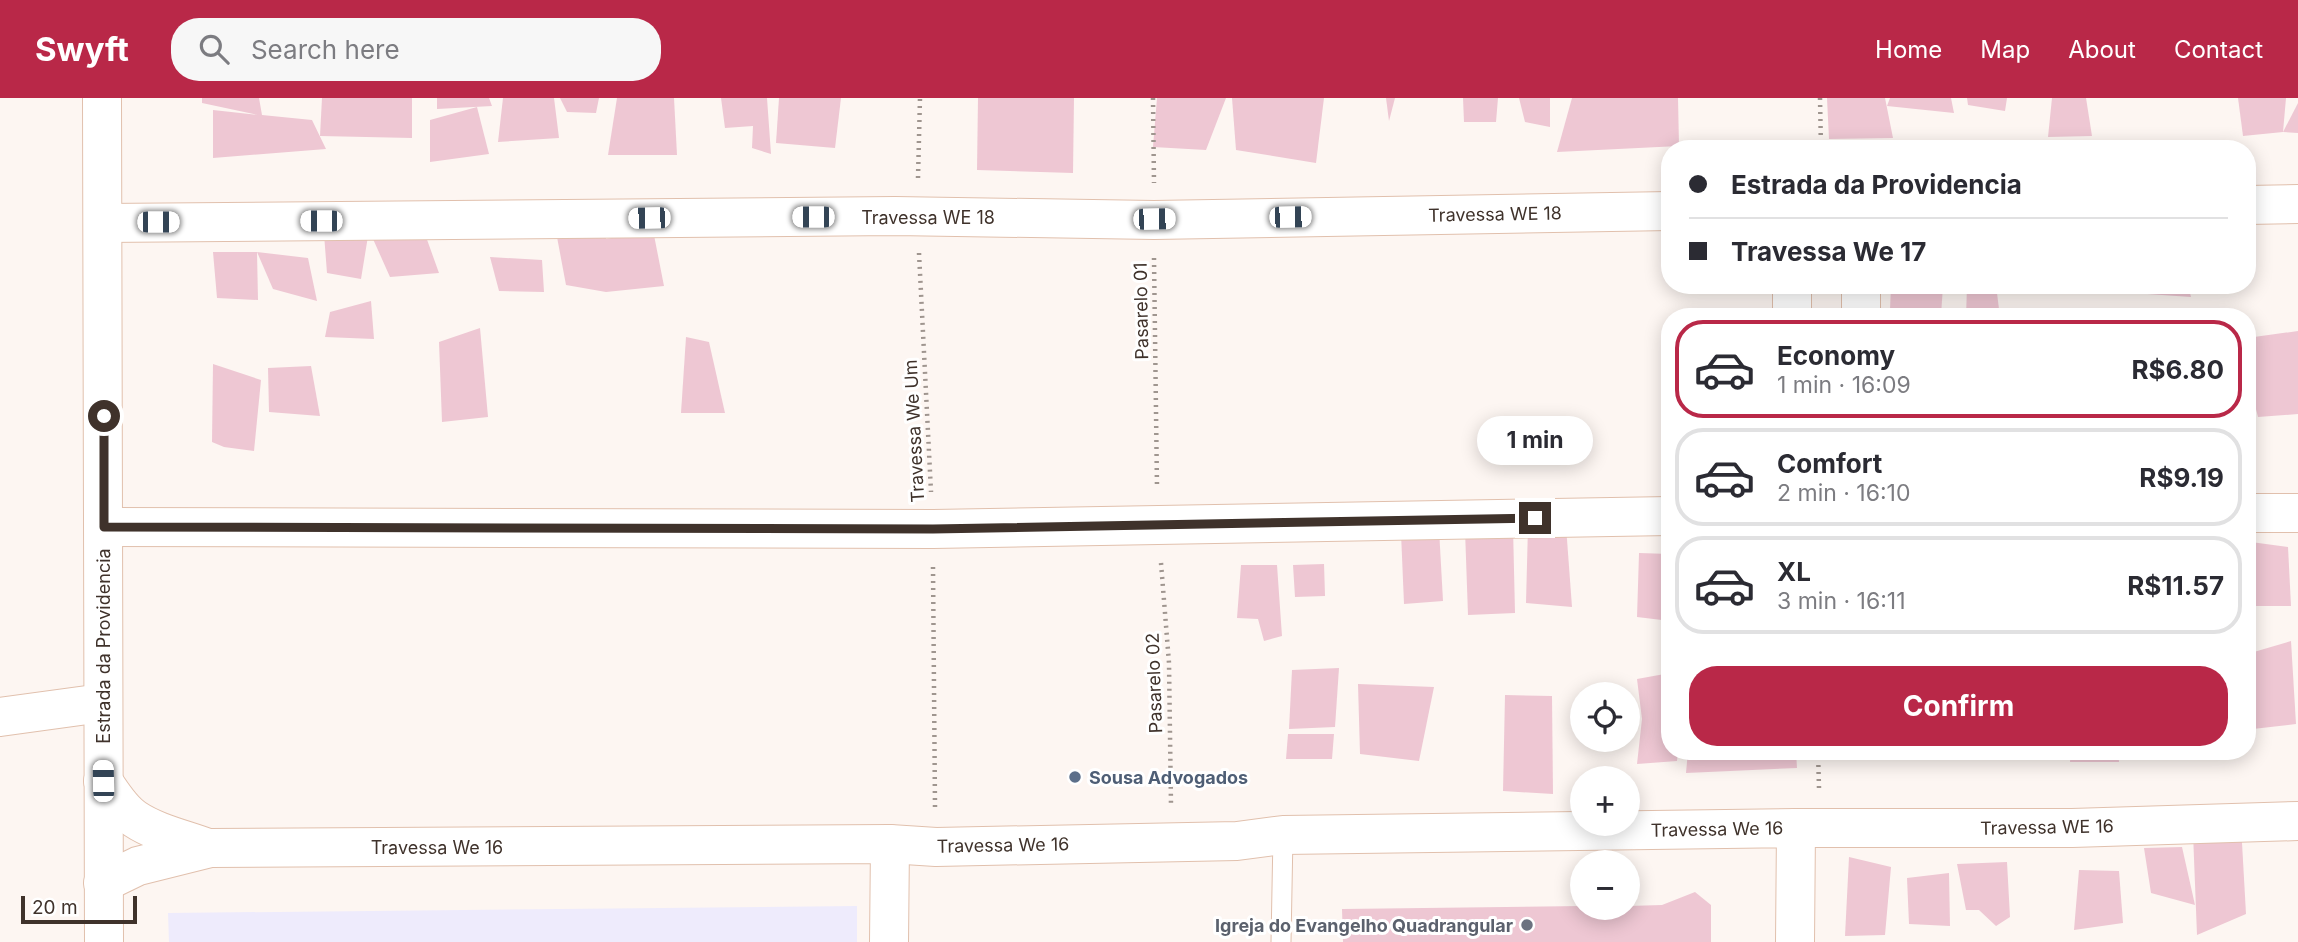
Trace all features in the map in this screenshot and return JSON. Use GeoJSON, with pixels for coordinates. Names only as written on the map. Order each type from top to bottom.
{"type":"FeatureCollection","features":[{"type":"Feature","properties":{"kind":"street","name":"Estrada da Providencia"},"geometry":{"type":"LineString","coordinates":[[102,98],[104,942]]}},
{"type":"Feature","properties":{"kind":"street"},"geometry":{"type":"LineString","coordinates":[[2256,205],[2298,204]]}},
{"type":"Feature","properties":{"kind":"street","name":"Travessa WE 18"},"geometry":{"type":"LineString","coordinates":[[103,223],[917,216],[1154,219],[1661,211]]}},
{"type":"Feature","properties":{"kind":"street"},"geometry":{"type":"LineString","coordinates":[[2256,513],[2298,513]]}},
{"type":"Feature","properties":{"kind":"street"},"geometry":{"type":"LineString","coordinates":[[104,527],[933,529],[1661,516]]}},
{"type":"Feature","properties":{"kind":"street"},"geometry":{"type":"LineString","coordinates":[[0,717],[102,703]]}},
{"type":"Feature","properties":{"kind":"street"},"geometry":{"type":"LineString","coordinates":[[103,781],[118,803],[135,819],[210,848]]}},
{"type":"Feature","properties":{"kind":"street","name":"Travessa WE 16"},"geometry":{"type":"LineString","coordinates":[[1796,828],[2072,828],[2298,821]]}},
{"type":"Feature","properties":{"kind":"street"},"geometry":{"type":"LineString","coordinates":[[1795,942],[1796,828]]}},
{"type":"Feature","properties":{"kind":"street","name":"Travessa We 16"},"geometry":{"type":"LineString","coordinates":[[210,848],[890,844],[936,847],[1237,841],[1283,835],[1796,828]]}},
{"type":"Feature","properties":{"kind":"street"},"geometry":{"type":"LineString","coordinates":[[889,942],[890,844]]}},
{"type":"Feature","properties":{"kind":"street"},"geometry":{"type":"LineString","coordinates":[[103,883],[138,866],[210,848]]}},
{"type":"Feature","properties":{"kind":"lane"},"geometry":{"type":"LineString","coordinates":[[1280,942],[1283,835]]}},
{"type":"Feature","properties":{"kind":"path","name":"Travessa We Um"},"geometry":{"type":"LineString","coordinates":[[920,98],[917,216],[933,529],[936,847]]}},
{"type":"Feature","properties":{"kind":"path","name":"Pasarelo 01"},"geometry":{"type":"LineString","coordinates":[[1153,98],[1158,524]]}},
{"type":"Feature","properties":{"kind":"path"},"geometry":{"type":"LineString","coordinates":[[1820,98],[1821,140]]}},
{"type":"Feature","properties":{"kind":"path","name":"Pasarelo 02"},"geometry":{"type":"LineString","coordinates":[[1158,524],[1170,663],[1169,841]]}},
{"type":"Feature","properties":{"kind":"shaded area"},"geometry":{"type":"Polygon","coordinates":[[[857,906],[857,942],[169,942],[168,913],[857,906]]]}},
{"type":"Feature","properties":{"kind":"building"},"geometry":{"type":"Polygon","coordinates":[[[202,98],[259,98],[262,115],[312,120],[326,149],[213,158],[213,110],[258,115],[202,103],[202,98]]]}},
{"type":"Feature","properties":{"kind":"building"},"geometry":{"type":"Polygon","coordinates":[[[322,98],[412,98],[412,138],[320,136],[322,98]]]}},
{"type":"Feature","properties":{"kind":"building"},"geometry":{"type":"Polygon","coordinates":[[[437,98],[489,98],[492,106],[437,109],[437,98]]]}},
{"type":"Feature","properties":{"kind":"building"},"geometry":{"type":"Polygon","coordinates":[[[503,98],[554,98],[559,138],[498,142],[503,98]]]}},
{"type":"Feature","properties":{"kind":"building"},"geometry":{"type":"Polygon","coordinates":[[[560,98],[599,98],[596,113],[567,112],[560,98]]]}},
{"type":"Feature","properties":{"kind":"building"},"geometry":{"type":"Polygon","coordinates":[[[617,98],[674,98],[677,155],[608,155],[617,98]]]}},
{"type":"Feature","properties":{"kind":"building"},"geometry":{"type":"Polygon","coordinates":[[[721,98],[767,98],[771,154],[752,148],[753,126],[725,128],[721,98]]]}},
{"type":"Feature","properties":{"kind":"building"},"geometry":{"type":"Polygon","coordinates":[[[779,98],[841,98],[835,148],[776,143],[779,98]]]}},
{"type":"Feature","properties":{"kind":"building"},"geometry":{"type":"Polygon","coordinates":[[[978,98],[1074,98],[1073,173],[977,170],[978,98]]]}},
{"type":"Feature","properties":{"kind":"building"},"geometry":{"type":"Polygon","coordinates":[[[1157,98],[1226,98],[1206,150],[1153,147],[1157,98]]]}},
{"type":"Feature","properties":{"kind":"building"},"geometry":{"type":"Polygon","coordinates":[[[1232,98],[1324,98],[1316,163],[1236,150],[1232,98]]]}},
{"type":"Feature","properties":{"kind":"building"},"geometry":{"type":"Polygon","coordinates":[[[1386,98],[1395,98],[1389,121],[1386,98]]]}},
{"type":"Feature","properties":{"kind":"building"},"geometry":{"type":"Polygon","coordinates":[[[1463,98],[1498,98],[1496,122],[1464,122],[1463,98]]]}},
{"type":"Feature","properties":{"kind":"building"},"geometry":{"type":"Polygon","coordinates":[[[1519,98],[1550,98],[1550,127],[1525,122],[1519,98]]]}},
{"type":"Feature","properties":{"kind":"building"},"geometry":{"type":"Polygon","coordinates":[[[1572,98],[1678,98],[1679,140],[1661,140],[1661,147],[1557,152],[1572,98]]]}},
{"type":"Feature","properties":{"kind":"building"},"geometry":{"type":"Polygon","coordinates":[[[1827,98],[1885,98],[1893,138],[1829,139],[1827,98]]]}},
{"type":"Feature","properties":{"kind":"building"},"geometry":{"type":"Polygon","coordinates":[[[1890,98],[1951,98],[1954,113],[1887,106],[1890,98]]]}},
{"type":"Feature","properties":{"kind":"building"},"geometry":{"type":"Polygon","coordinates":[[[1967,98],[2007,98],[2005,111],[1968,105],[1967,98]]]}},
{"type":"Feature","properties":{"kind":"building"},"geometry":{"type":"Polygon","coordinates":[[[2052,98],[2086,98],[2092,136],[2048,137],[2052,98]]]}},
{"type":"Feature","properties":{"kind":"building"},"geometry":{"type":"Polygon","coordinates":[[[2238,98],[2286,98],[2283,132],[2243,136],[2238,98]]]}},
{"type":"Feature","properties":{"kind":"building"},"geometry":{"type":"Polygon","coordinates":[[[2298,103],[2298,133],[2283,132],[2298,103]]]}},
{"type":"Feature","properties":{"kind":"building"},"geometry":{"type":"Polygon","coordinates":[[[477,107],[489,154],[430,162],[430,120],[477,107]]]}},
{"type":"Feature","properties":{"kind":"building"},"geometry":{"type":"Polygon","coordinates":[[[606,228],[606,239],[653,230],[664,286],[606,292],[566,285],[557,237],[606,228]]]}},
{"type":"Feature","properties":{"kind":"building"},"geometry":{"type":"Polygon","coordinates":[[[369,230],[425,234],[439,273],[390,277],[369,230]]]}},
{"type":"Feature","properties":{"kind":"building"},"geometry":{"type":"Polygon","coordinates":[[[369,230],[361,279],[327,273],[324,234],[369,230]]]}},
{"type":"Feature","properties":{"kind":"building"},"geometry":{"type":"Polygon","coordinates":[[[213,252],[257,252],[258,300],[217,298],[213,252]]]}},
{"type":"Feature","properties":{"kind":"building"},"geometry":{"type":"Polygon","coordinates":[[[257,252],[308,258],[317,301],[273,289],[257,252]]]}},
{"type":"Feature","properties":{"kind":"building"},"geometry":{"type":"Polygon","coordinates":[[[490,257],[542,260],[544,292],[499,291],[490,257]]]}},
{"type":"Feature","properties":{"kind":"building"},"geometry":{"type":"Polygon","coordinates":[[[1891,294],[1942,294],[1942,308],[1890,308],[1891,294]]]}},
{"type":"Feature","properties":{"kind":"building"},"geometry":{"type":"Polygon","coordinates":[[[1967,294],[1997,294],[1999,308],[1966,308],[1967,294]]]}},
{"type":"Feature","properties":{"kind":"building"},"geometry":{"type":"Polygon","coordinates":[[[2148,294],[2190,294],[2191,297],[2148,294]]]}},
{"type":"Feature","properties":{"kind":"building"},"geometry":{"type":"Polygon","coordinates":[[[371,301],[374,339],[325,337],[330,312],[371,301]]]}},
{"type":"Feature","properties":{"kind":"building"},"geometry":{"type":"Polygon","coordinates":[[[480,328],[488,417],[442,422],[439,342],[480,328]]]}},
{"type":"Feature","properties":{"kind":"building"},"geometry":{"type":"Polygon","coordinates":[[[2298,331],[2298,414],[2258,417],[2256,337],[2298,331]]]}},
{"type":"Feature","properties":{"kind":"building"},"geometry":{"type":"Polygon","coordinates":[[[686,337],[709,342],[725,413],[681,413],[686,337]]]}},
{"type":"Feature","properties":{"kind":"building"},"geometry":{"type":"Polygon","coordinates":[[[213,364],[261,380],[254,451],[224,447],[212,442],[213,364]]]}},
{"type":"Feature","properties":{"kind":"building"},"geometry":{"type":"Polygon","coordinates":[[[311,366],[320,416],[269,412],[268,368],[311,366]]]}},
{"type":"Feature","properties":{"kind":"building"},"geometry":{"type":"Polygon","coordinates":[[[1528,526],[1566,526],[1572,607],[1526,603],[1528,526]]]}},
{"type":"Feature","properties":{"kind":"building"},"geometry":{"type":"Polygon","coordinates":[[[1513,527],[1515,613],[1468,615],[1465,530],[1513,527]]]}},
{"type":"Feature","properties":{"kind":"building"},"geometry":{"type":"Polygon","coordinates":[[[1439,529],[1443,601],[1404,604],[1401,533],[1439,529]]]}},
{"type":"Feature","properties":{"kind":"building"},"geometry":{"type":"Polygon","coordinates":[[[2256,543],[2288,547],[2291,606],[2256,606],[2256,543]]]}},
{"type":"Feature","properties":{"kind":"building"},"geometry":{"type":"Polygon","coordinates":[[[1639,553],[1661,554],[1661,620],[1637,617],[1639,553]]]}},
{"type":"Feature","properties":{"kind":"building"},"geometry":{"type":"Polygon","coordinates":[[[1324,564],[1325,596],[1295,597],[1293,565],[1324,564]]]}},
{"type":"Feature","properties":{"kind":"building"},"geometry":{"type":"Polygon","coordinates":[[[1241,565],[1277,565],[1282,636],[1264,641],[1258,619],[1237,618],[1241,565]]]}},
{"type":"Feature","properties":{"kind":"building"},"geometry":{"type":"Polygon","coordinates":[[[2291,641],[2296,724],[2256,729],[2256,651],[2291,641]]]}},
{"type":"Feature","properties":{"kind":"building"},"geometry":{"type":"Polygon","coordinates":[[[1339,668],[1335,727],[1289,729],[1292,670],[1339,668]]]}},
{"type":"Feature","properties":{"kind":"building"},"geometry":{"type":"Polygon","coordinates":[[[1661,675],[1661,760],[1677,761],[1637,764],[1642,719],[1640,682],[1637,679],[1661,675]]]}},
{"type":"Feature","properties":{"kind":"building"},"geometry":{"type":"Polygon","coordinates":[[[1358,684],[1434,687],[1419,761],[1360,754],[1358,684]]]}},
{"type":"Feature","properties":{"kind":"building"},"geometry":{"type":"Polygon","coordinates":[[[1505,695],[1552,696],[1553,794],[1503,791],[1505,695]]]}},
{"type":"Feature","properties":{"kind":"building"},"geometry":{"type":"Polygon","coordinates":[[[1288,734],[1334,734],[1332,759],[1286,759],[1288,734]]]}},
{"type":"Feature","properties":{"kind":"building"},"geometry":{"type":"Polygon","coordinates":[[[1687,760],[1797,760],[1797,768],[1686,773],[1687,760]]]}},
{"type":"Feature","properties":{"kind":"building"},"geometry":{"type":"Polygon","coordinates":[[[2119,760],[2119,762],[2070,762],[2119,760]]]}},
{"type":"Feature","properties":{"kind":"building"},"geometry":{"type":"Polygon","coordinates":[[[2241,825],[2246,914],[2197,935],[2193,833],[2241,825]]]}},
{"type":"Feature","properties":{"kind":"building"},"geometry":{"type":"Polygon","coordinates":[[[2182,847],[2195,905],[2151,893],[2144,848],[2182,847]]]}},
{"type":"Feature","properties":{"kind":"building"},"geometry":{"type":"Polygon","coordinates":[[[1849,857],[1891,867],[1885,935],[1845,936],[1849,857]]]}},
{"type":"Feature","properties":{"kind":"building"},"geometry":{"type":"Polygon","coordinates":[[[2007,862],[2010,917],[1996,926],[1979,910],[1966,910],[1957,864],[2007,862]]]}},
{"type":"Feature","properties":{"kind":"building"},"geometry":{"type":"Polygon","coordinates":[[[2079,870],[2119,871],[2123,923],[2074,930],[2079,870]]]}},
{"type":"Feature","properties":{"kind":"building"},"geometry":{"type":"Polygon","coordinates":[[[1949,873],[1950,926],[1909,924],[1907,878],[1949,873]]]}},
{"type":"Feature","properties":{"kind":"building","name":"Igreja do Evangelho Quadrangular"},"geometry":{"type":"Polygon","coordinates":[[[1695,892],[1711,905],[1711,942],[1343,942],[1342,909],[1570,906],[1570,920],[1640,920],[1640,906],[1662,905],[1695,892]]]}},
{"type":"Feature","properties":{"kind":"place","name":"Sousa Advogados"},"geometry":{"type":"Point","coordinates":[1075,777]}},
{"type":"Feature","properties":{"kind":"place","name":"Igreja do Evangelho Quadrangular"},"geometry":{"type":"Point","coordinates":[1527,925]}},
{"type":"Feature","properties":{"kind":"route"},"geometry":{"type":"LineString","coordinates":[[104,416],[104,527],[933,529],[1535,518]]}}]}
